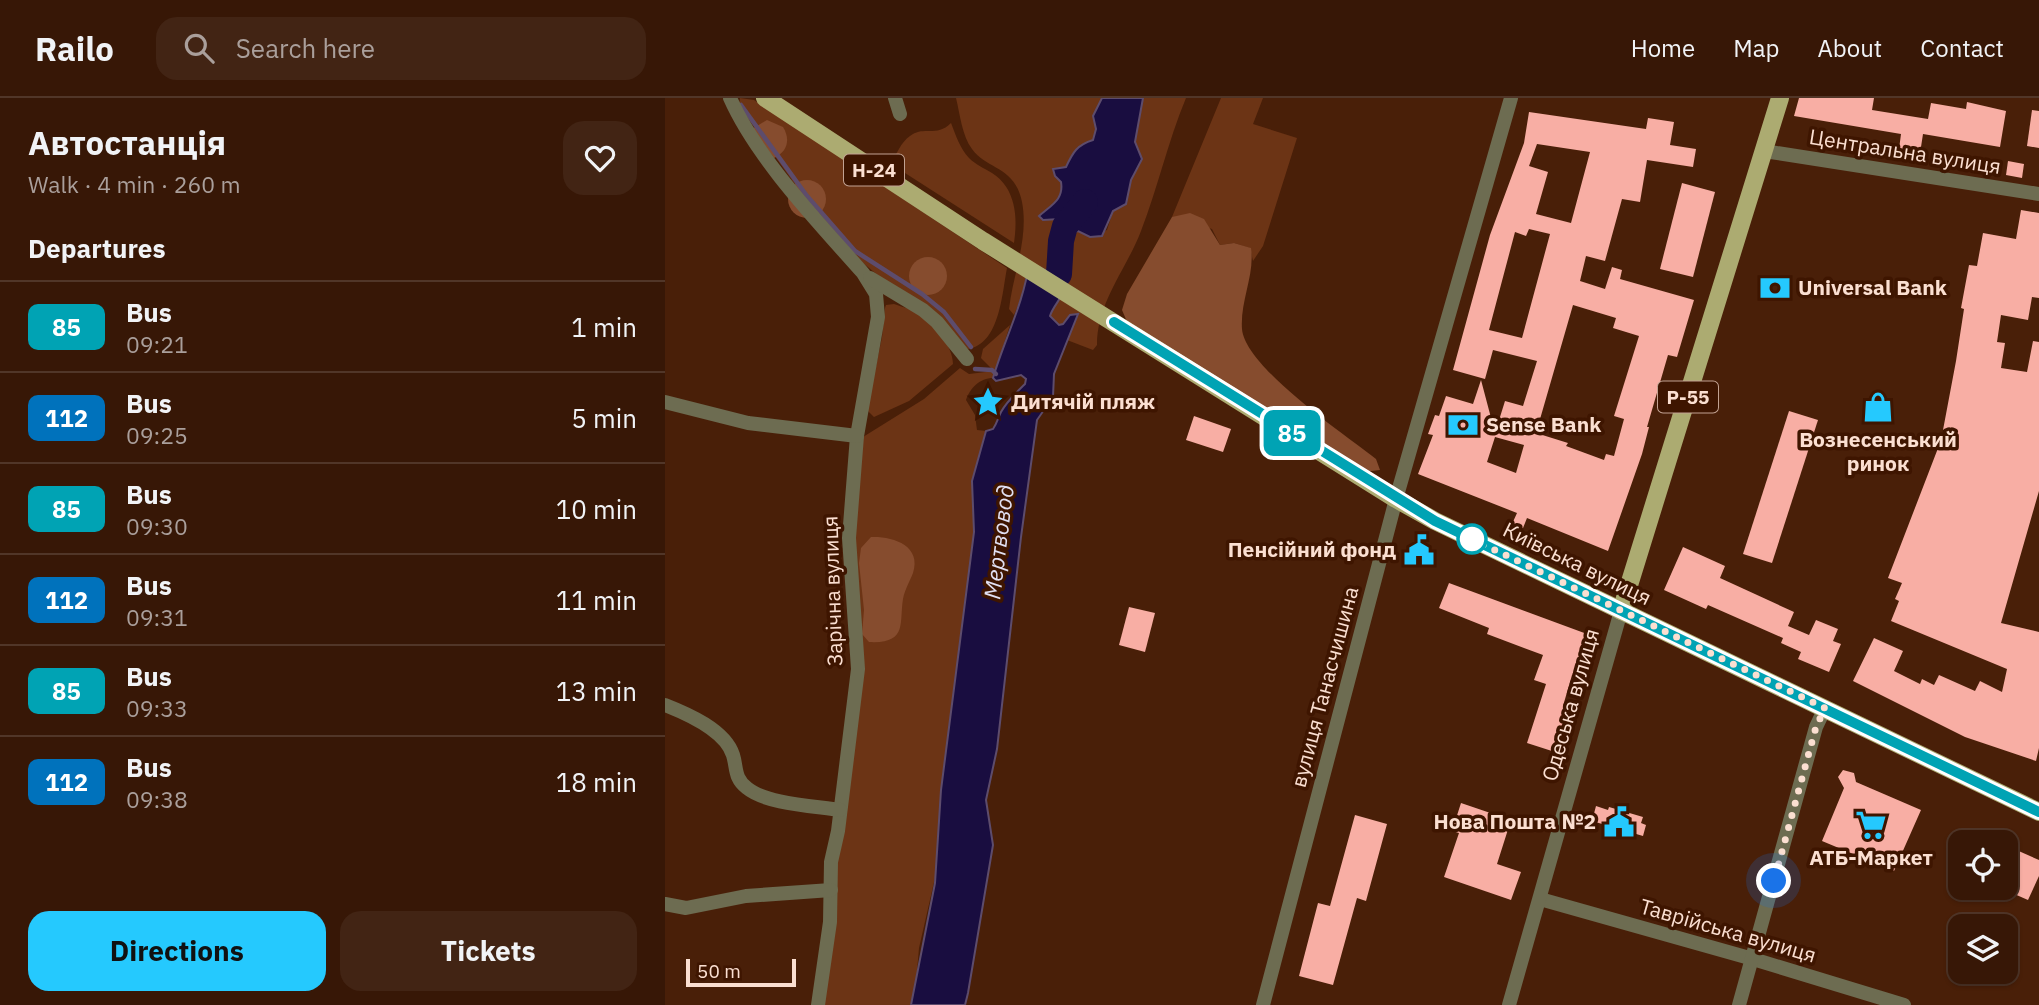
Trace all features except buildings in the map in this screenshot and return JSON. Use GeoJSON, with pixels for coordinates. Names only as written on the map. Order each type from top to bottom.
{"type":"FeatureCollection","features":[{"type":"Feature","properties":{"kind":"main road","name":"Київська вулиця"},"geometry":{"type":"LineString","coordinates":[[765,98],[983,241],[1435,521],[2039,812]]}},
{"type":"Feature","properties":{"kind":"main road","name":"Одеська вулиця"},"geometry":{"type":"LineString","coordinates":[[1621,611],[1780,98]]}},
{"type":"Feature","properties":{"kind":"street","name":"Зарічна вулиця"},"geometry":{"type":"LineString","coordinates":[[730,98],[739,118],[798,198],[863,273],[876,294],[878,317],[857,436],[849,538],[858,669],[831,862],[823,984],[818,1005]]}},
{"type":"Feature","properties":{"kind":"street"},"geometry":{"type":"LineString","coordinates":[[895,98],[900,114]]}},
{"type":"Feature","properties":{"kind":"street","name":"вулиця Танасчишина"},"geometry":{"type":"LineString","coordinates":[[1263,1005],[1396,499],[1511,98]]}},
{"type":"Feature","properties":{"kind":"street","name":"Центральна вулиця"},"geometry":{"type":"LineString","coordinates":[[1764,151],[2039,194]]}},
{"type":"Feature","properties":{"kind":"street"},"geometry":{"type":"LineString","coordinates":[[863,273],[923,310],[937,322],[967,359]]}},
{"type":"Feature","properties":{"kind":"street"},"geometry":{"type":"LineString","coordinates":[[665,402],[748,423],[857,436]]}},
{"type":"Feature","properties":{"kind":"street","name":"Одеська вулиця"},"geometry":{"type":"LineString","coordinates":[[1509,1005],[1621,611]]}},
{"type":"Feature","properties":{"kind":"street"},"geometry":{"type":"LineString","coordinates":[[665,705],[699,721],[723,739],[733,753],[738,780],[749,790],[784,801],[840,810]]}},
{"type":"Feature","properties":{"kind":"street"},"geometry":{"type":"LineString","coordinates":[[1739,1005],[1816,727],[1825,708]]}},
{"type":"Feature","properties":{"kind":"street"},"geometry":{"type":"LineString","coordinates":[[665,904],[686,908],[746,896],[831,890]]}},
{"type":"Feature","properties":{"kind":"street","name":"Таврійська вулиця"},"geometry":{"type":"LineString","coordinates":[[1539,899],[1903,1005]]}},
{"type":"Feature","properties":{"kind":"shaded area"},"geometry":{"type":"Polygon","coordinates":[[[740,98],[754,100],[1007,268],[998,316],[987,338],[968,349],[863,263],[806,200],[739,106],[740,98]]]}},
{"type":"Feature","properties":{"kind":"shaded area"},"geometry":{"type":"Polygon","coordinates":[[[956,98],[1102,98],[1093,116],[1096,129],[1093,140],[1073,154],[1062,181],[1060,198],[1045,211],[1043,220],[1060,219],[1064,223],[1058,265],[1047,271],[1029,264],[1027,284],[1014,315],[1009,309],[1022,242],[1022,202],[1013,181],[972,149],[964,131],[956,98]]]}},
{"type":"Feature","properties":{"kind":"shaded area"},"geometry":{"type":"Polygon","coordinates":[[[1143,98],[1186,98],[1141,231],[1107,300],[1098,329],[1097,345],[1093,350],[1067,340],[1077,315],[1059,325],[1050,316],[1068,279],[1064,245],[1068,234],[1078,231],[1090,237],[1107,230],[1113,211],[1126,203],[1131,180],[1142,159],[1135,142],[1143,98]]]}},
{"type":"Feature","properties":{"kind":"shaded area"},"geometry":{"type":"Polygon","coordinates":[[[1221,98],[1263,98],[1253,124],[1297,138],[1263,246],[1253,261],[1250,248],[1234,243],[1220,245],[1212,229],[1172,217],[1221,98]]]}},
{"type":"Feature","properties":{"kind":"shaded area"},"geometry":{"type":"Polygon","coordinates":[[[767,120],[783,127],[787,136],[785,149],[774,158],[752,129],[767,120]]]}},
{"type":"Feature","properties":{"kind":"shaded area"},"geometry":{"type":"Polygon","coordinates":[[[951,123],[969,158],[1000,179],[1011,195],[1016,224],[1014,243],[891,164],[901,145],[910,136],[920,131],[940,130],[951,123]]]}},
{"type":"Feature","properties":{"kind":"shaded area"},"geometry":{"type":"Polygon","coordinates":[[[807,180],[821,185],[826,199],[821,213],[807,218],[793,213],[788,199],[793,185],[807,180]]]}},
{"type":"Feature","properties":{"kind":"shaded area"},"geometry":{"type":"Polygon","coordinates":[[[1190,213],[1204,219],[1220,245],[1234,243],[1251,248],[1251,268],[1242,329],[1247,344],[1260,362],[1298,399],[1376,459],[1380,470],[1362,472],[1128,324],[1122,310],[1127,294],[1172,217],[1190,213]]]}},
{"type":"Feature","properties":{"kind":"shaded area"},"geometry":{"type":"Polygon","coordinates":[[[928,257],[942,262],[947,276],[942,290],[928,295],[914,290],[909,276],[914,262],[928,257]]]}},
{"type":"Feature","properties":{"kind":"shaded area"},"geometry":{"type":"Polygon","coordinates":[[[894,304],[917,312],[931,323],[947,343],[953,364],[909,401],[874,417],[867,410],[885,308],[886,305],[894,304]]]}},
{"type":"Feature","properties":{"kind":"shaded area"},"geometry":{"type":"Polygon","coordinates":[[[1010,325],[993,378],[976,384],[966,400],[975,415],[977,430],[986,431],[972,481],[974,532],[941,790],[937,869],[919,948],[914,1005],[817,1005],[861,672],[854,542],[863,437],[924,399],[960,368],[969,374],[994,371],[981,358],[983,349],[1010,325]]]}},
{"type":"Feature","properties":{"kind":"shaded area"},"geometry":{"type":"Polygon","coordinates":[[[871,537],[888,538],[903,544],[913,555],[915,563],[903,599],[899,630],[890,640],[881,642],[869,642],[862,634],[864,610],[859,563],[861,548],[871,537]]]}},
{"type":"Feature","properties":{"kind":"water"},"geometry":{"type":"Polygon","coordinates":[[[1102,98],[1143,98],[1135,142],[1142,159],[1131,180],[1126,204],[1113,211],[1102,236],[1090,237],[1078,231],[1068,234],[1065,240],[1068,279],[1050,316],[1059,325],[1070,315],[1078,314],[1054,374],[1053,397],[1037,420],[997,749],[986,800],[993,845],[968,993],[965,1005],[911,1005],[935,883],[941,790],[974,532],[972,481],[986,431],[993,429],[1003,408],[1025,384],[1026,379],[1021,375],[996,381],[993,378],[1018,307],[1029,263],[1047,271],[1054,269],[1059,261],[1064,223],[1060,219],[1043,220],[1039,216],[1056,202],[1061,193],[1061,182],[1053,169],[1066,167],[1076,150],[1093,140],[1096,129],[1093,116],[1102,98]]]}},
{"type":"Feature","properties":{"kind":"waterway"},"geometry":{"type":"LineString","coordinates":[[741,105],[807,196],[855,251],[922,294],[944,312],[971,347]]}},
{"type":"Feature","properties":{"kind":"waterway","name":"Мертвовод"},"geometry":{"type":"LineString","coordinates":[[1059,274],[1061,241],[1065,226],[1085,202]]}},
{"type":"Feature","properties":{"kind":"waterway"},"geometry":{"type":"LineString","coordinates":[[975,369],[992,370],[996,374]]}},
{"type":"Feature","properties":{"kind":"bus line","name":"85"},"geometry":{"type":"LineString","coordinates":[[1114,322],[1435,521],[2039,812]]}},
{"type":"Feature","properties":{"kind":"place","name":"Universal Bank"},"geometry":{"type":"Point","coordinates":[1775,288]}},
{"type":"Feature","properties":{"kind":"place","name":"Дитячій пляж"},"geometry":{"type":"Point","coordinates":[988,402]}},
{"type":"Feature","properties":{"kind":"place","name":"Вознесенський ринок"},"geometry":{"type":"Point","coordinates":[1878,407]}},
{"type":"Feature","properties":{"kind":"place","name":"Sense Bank"},"geometry":{"type":"Point","coordinates":[1463,425]}},
{"type":"Feature","properties":{"kind":"place","name":"Пенсійний фонд"},"geometry":{"type":"Point","coordinates":[1419,550]}},
{"type":"Feature","properties":{"kind":"place","name":"Нова Пошта №2"},"geometry":{"type":"Point","coordinates":[1619,822]}},
{"type":"Feature","properties":{"kind":"place","name":"АТБ-Маркет"},"geometry":{"type":"Point","coordinates":[1871,825]}},
{"type":"Feature","properties":{"kind":"route"},"geometry":{"type":"LineString","coordinates":[[1472,539],[1825,708],[1816,727],[1774,881]]}}]}
